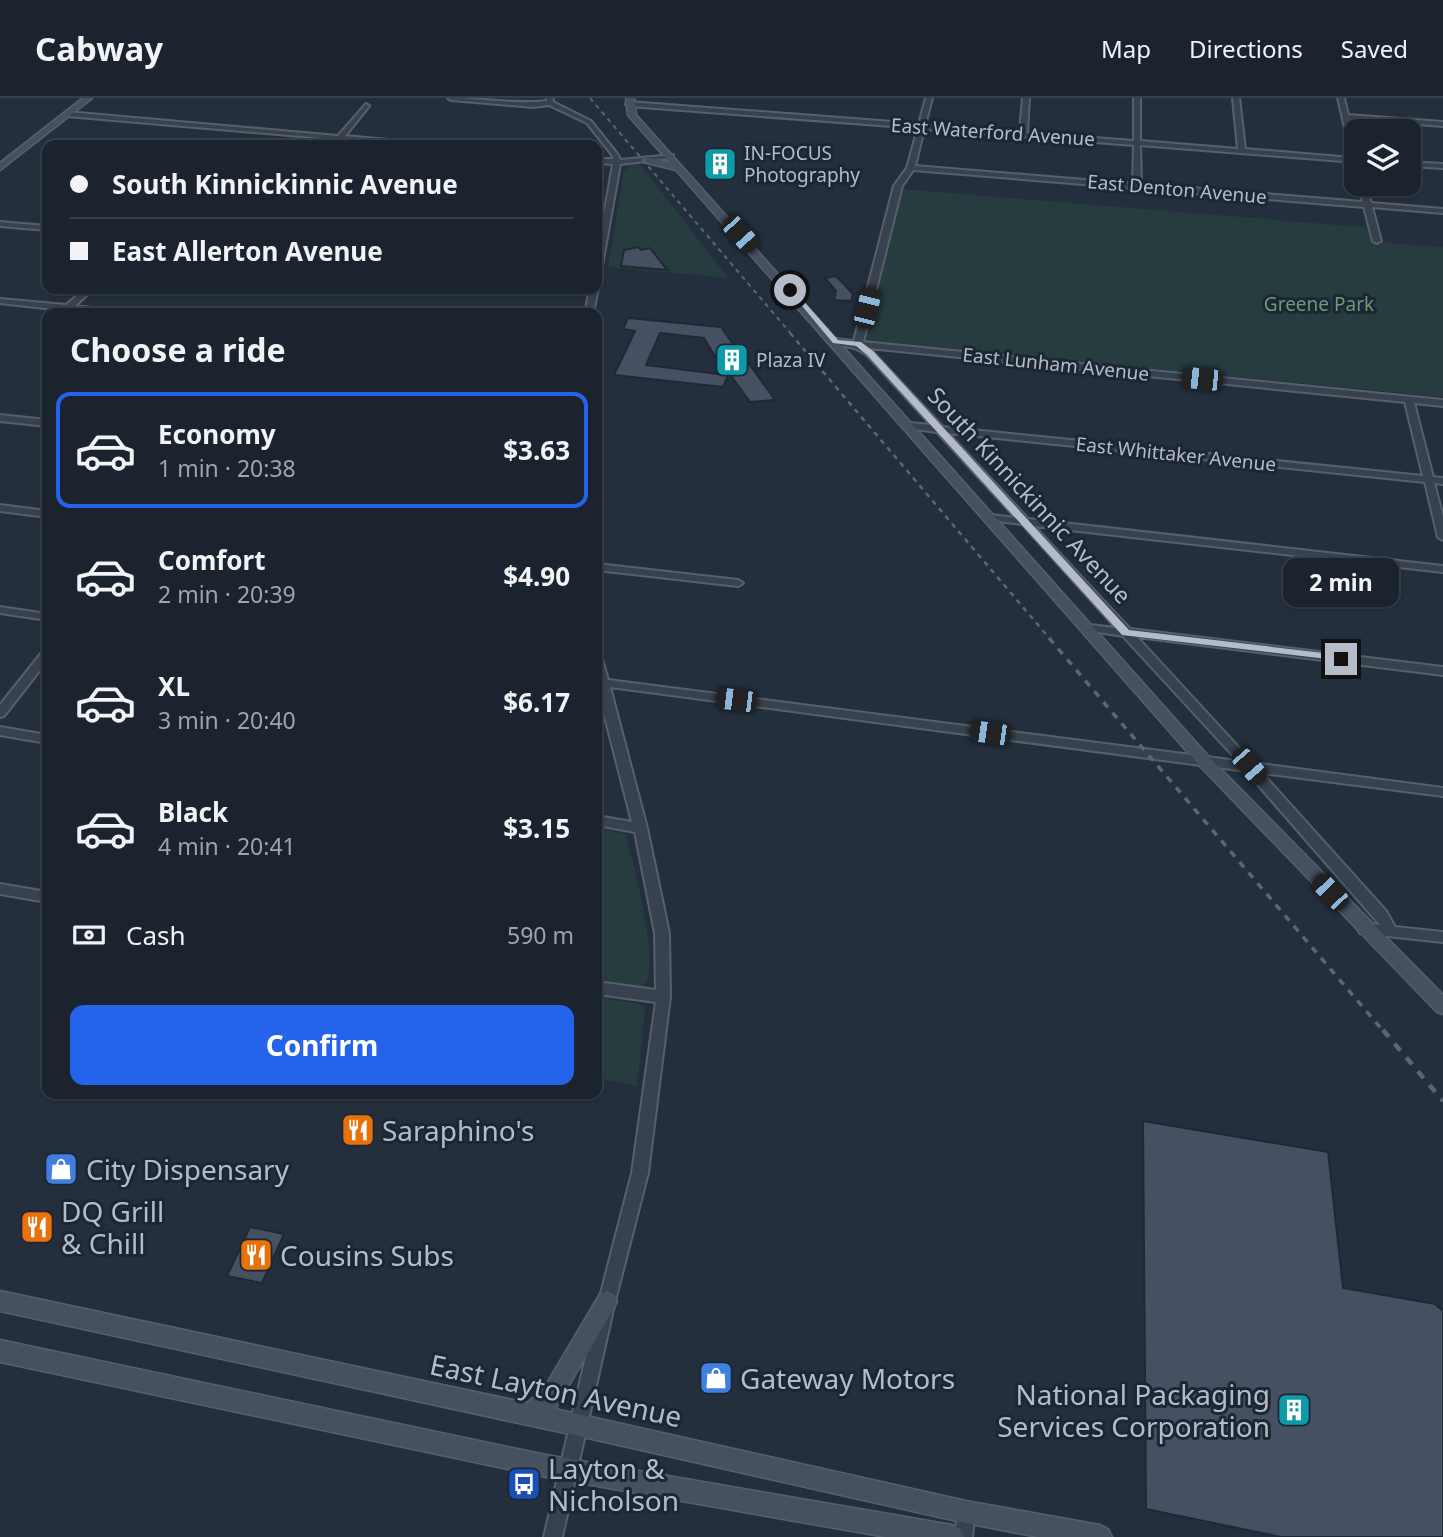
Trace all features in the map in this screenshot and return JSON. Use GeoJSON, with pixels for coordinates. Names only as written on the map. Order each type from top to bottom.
{"type":"FeatureCollection","features":[{"type":"Feature","properties":{"kind":"street"},"geometry":{"type":"LineString","coordinates":[[0,167],[88,98]]}},
{"type":"Feature","properties":{"kind":"street"},"geometry":{"type":"LineString","coordinates":[[451,98],[533,105],[550,100],[589,122],[616,156],[617,163],[602,246]]}},
{"type":"Feature","properties":{"kind":"street"},"geometry":{"type":"LineString","coordinates":[[858,344],[898,187],[911,168],[929,98]]}},
{"type":"Feature","properties":{"kind":"street"},"geometry":{"type":"LineString","coordinates":[[1023,134],[1026,98]]}},
{"type":"Feature","properties":{"kind":"street"},"geometry":{"type":"LineString","coordinates":[[1137,98],[1137,185]]}},
{"type":"Feature","properties":{"kind":"street"},"geometry":{"type":"LineString","coordinates":[[1236,98],[1242,151]]}},
{"type":"Feature","properties":{"kind":"street"},"geometry":{"type":"LineString","coordinates":[[1341,98],[1346,117],[1443,124]]}},
{"type":"Feature","properties":{"kind":"street","name":"East Waterford Avenue"},"geometry":{"type":"LineString","coordinates":[[630,101],[922,127],[1344,159]]}},
{"type":"Feature","properties":{"kind":"street","name":"South Kinnickinnic Avenue"},"geometry":{"type":"LineString","coordinates":[[630,101],[632,115],[1090,628],[1204,761],[1443,1007]]}},
{"type":"Feature","properties":{"kind":"street"},"geometry":{"type":"LineString","coordinates":[[340,138],[366,106]]}},
{"type":"Feature","properties":{"kind":"street"},"geometry":{"type":"LineString","coordinates":[[68,114],[363,140]]}},
{"type":"Feature","properties":{"kind":"street"},"geometry":{"type":"LineString","coordinates":[[602,162],[617,163],[671,156]]}},
{"type":"Feature","properties":{"kind":"street"},"geometry":{"type":"LineString","coordinates":[[646,160],[682,168]]}},
{"type":"Feature","properties":{"kind":"street"},"geometry":{"type":"LineString","coordinates":[[1421,165],[1443,166]]}},
{"type":"Feature","properties":{"kind":"street","name":"East Denton Avenue"},"geometry":{"type":"LineString","coordinates":[[911,168],[1443,211]]}},
{"type":"Feature","properties":{"kind":"street"},"geometry":{"type":"LineString","coordinates":[[895,173],[906,176]]}},
{"type":"Feature","properties":{"kind":"street"},"geometry":{"type":"LineString","coordinates":[[1365,196],[1377,241]]}},
{"type":"Feature","properties":{"kind":"street"},"geometry":{"type":"LineString","coordinates":[[0,224],[42,228]]}},
{"type":"Feature","properties":{"kind":"street"},"geometry":{"type":"LineString","coordinates":[[68,308],[84,294]]}},
{"type":"Feature","properties":{"kind":"street"},"geometry":{"type":"LineString","coordinates":[[0,301],[46,308]]}},
{"type":"Feature","properties":{"kind":"street","name":"East Lunham Avenue"},"geometry":{"type":"LineString","coordinates":[[836,342],[1443,403]]}},
{"type":"Feature","properties":{"kind":"street","name":"South Kinnickinnic Avenue"},"geometry":{"type":"LineString","coordinates":[[858,344],[870,353],[1249,766],[1381,915],[1390,930]]}},
{"type":"Feature","properties":{"kind":"street"},"geometry":{"type":"LineString","coordinates":[[1409,400],[1443,537]]}},
{"type":"Feature","properties":{"kind":"street"},"geometry":{"type":"LineString","coordinates":[[0,418],[42,422]]}},
{"type":"Feature","properties":{"kind":"street","name":"East Whittaker Avenue"},"geometry":{"type":"LineString","coordinates":[[910,426],[1443,481]]}},
{"type":"Feature","properties":{"kind":"street"},"geometry":{"type":"LineString","coordinates":[[0,508],[42,513]]}},
{"type":"Feature","properties":{"kind":"street"},"geometry":{"type":"LineString","coordinates":[[991,518],[1443,569]]}},
{"type":"Feature","properties":{"kind":"street"},"geometry":{"type":"LineString","coordinates":[[602,569],[738,583]]}},
{"type":"Feature","properties":{"kind":"street"},"geometry":{"type":"LineString","coordinates":[[0,610],[42,616]]}},
{"type":"Feature","properties":{"kind":"street"},"geometry":{"type":"LineString","coordinates":[[1090,628],[1443,671]]}},
{"type":"Feature","properties":{"kind":"street"},"geometry":{"type":"LineString","coordinates":[[0,713],[42,660]]}},
{"type":"Feature","properties":{"kind":"street"},"geometry":{"type":"LineString","coordinates":[[602,682],[1443,792]]}},
{"type":"Feature","properties":{"kind":"street"},"geometry":{"type":"LineString","coordinates":[[553,1537],[607,1301],[640,1173],[663,997],[662,933],[641,828],[602,689]]}},
{"type":"Feature","properties":{"kind":"street"},"geometry":{"type":"LineString","coordinates":[[0,731],[42,737]]}},
{"type":"Feature","properties":{"kind":"street"},"geometry":{"type":"LineString","coordinates":[[602,822],[641,828]]}},
{"type":"Feature","properties":{"kind":"street"},"geometry":{"type":"LineString","coordinates":[[0,889],[42,896]]}},
{"type":"Feature","properties":{"kind":"street"},"geometry":{"type":"LineString","coordinates":[[1365,929],[1443,937]]}},
{"type":"Feature","properties":{"kind":"street"},"geometry":{"type":"LineString","coordinates":[[602,989],[663,997]]}},
{"type":"Feature","properties":{"kind":"street","name":"East Layton Avenue"},"geometry":{"type":"LineString","coordinates":[[0,1301],[579,1425],[966,1512],[1100,1537]]}},
{"type":"Feature","properties":{"kind":"street"},"geometry":{"type":"LineString","coordinates":[[529,1415],[551,1398],[607,1301]]}},
{"type":"Feature","properties":{"kind":"street"},"geometry":{"type":"LineString","coordinates":[[0,1351],[569,1470],[952,1537]]}},
{"type":"Feature","properties":{"kind":"street"},"geometry":{"type":"LineString","coordinates":[[963,1537],[966,1512]]}},
{"type":"Feature","properties":{"kind":"green space"},"geometry":{"type":"Polygon","coordinates":[[[640,164],[728,278],[608,267],[624,171],[631,165],[640,164]]]}},
{"type":"Feature","properties":{"kind":"green space","name":"Greene Park"},"geometry":{"type":"Polygon","coordinates":[[[902,189],[1374,228],[1378,242],[1443,247],[1443,397],[866,341],[902,189]]]}},
{"type":"Feature","properties":{"kind":"green space"},"geometry":{"type":"Polygon","coordinates":[[[602,829],[626,834],[648,939],[650,960],[648,977],[643,987],[602,981],[602,829]]]}},
{"type":"Feature","properties":{"kind":"green space"},"geometry":{"type":"Polygon","coordinates":[[[602,998],[639,1004],[645,1009],[637,1086],[602,1079],[602,998]]]}},
{"type":"Feature","properties":{"kind":"building"},"geometry":{"type":"Polygon","coordinates":[[[638,247],[641,250],[650,248],[667,270],[621,266],[624,250],[638,247]]]}},
{"type":"Feature","properties":{"kind":"building"},"geometry":{"type":"Polygon","coordinates":[[[836,276],[853,294],[851,301],[834,300],[836,291],[825,278],[836,276]]]}},
{"type":"Feature","properties":{"kind":"building","name":"Plaza IV"},"geometry":{"type":"Polygon","coordinates":[[[628,318],[721,327],[740,354],[736,363],[747,361],[775,400],[750,402],[729,373],[723,387],[614,375],[635,331],[623,329],[628,318]],[[660,333],[646,365],[726,375],[704,338],[660,333]]]}},
{"type":"Feature","properties":{"kind":"building","name":"National Packaging Services Corporation"},"geometry":{"type":"Polygon","coordinates":[[[1143,1121],[1328,1152],[1343,1288],[1435,1304],[1443,1311],[1443,1537],[1281,1537],[1146,1509],[1143,1121]]]}},
{"type":"Feature","properties":{"kind":"building","name":"Cousins Subs"},"geometry":{"type":"Polygon","coordinates":[[[250,1227],[284,1234],[262,1283],[227,1276],[250,1227]]]}},
{"type":"Feature","properties":{"kind":"railway"},"geometry":{"type":"LineString","coordinates":[[590,98],[792,335]]}},
{"type":"Feature","properties":{"kind":"railway"},"geometry":{"type":"LineString","coordinates":[[790,333],[1050,639]]}},
{"type":"Feature","properties":{"kind":"railway"},"geometry":{"type":"LineString","coordinates":[[1049,638],[1384,1032]]}},
{"type":"Feature","properties":{"kind":"railway"},"geometry":{"type":"LineString","coordinates":[[1383,1030],[1443,1101]]}},
{"type":"Feature","properties":{"kind":"place","name":"IN-FOCUS Photography"},"geometry":{"type":"Point","coordinates":[720,164]}},
{"type":"Feature","properties":{"kind":"place","name":"Plaza IV"},"geometry":{"type":"Point","coordinates":[732,360]}},
{"type":"Feature","properties":{"kind":"place","name":"Saraphino's"},"geometry":{"type":"Point","coordinates":[358,1130]}},
{"type":"Feature","properties":{"kind":"place","name":"City Dispensary"},"geometry":{"type":"Point","coordinates":[61,1169]}},
{"type":"Feature","properties":{"kind":"place","name":"DQ Grill & Chill"},"geometry":{"type":"Point","coordinates":[37,1227]}},
{"type":"Feature","properties":{"kind":"place","name":"Cousins Subs"},"geometry":{"type":"Point","coordinates":[256,1255]}},
{"type":"Feature","properties":{"kind":"place","name":"Gateway Motors"},"geometry":{"type":"Point","coordinates":[716,1378]}},
{"type":"Feature","properties":{"kind":"place","name":"National Packaging Services Corporation"},"geometry":{"type":"Point","coordinates":[1294,1410]}},
{"type":"Feature","properties":{"kind":"place","name":"Layton & Nicholson"},"geometry":{"type":"Point","coordinates":[524,1484]}},
{"type":"Feature","properties":{"kind":"route"},"geometry":{"type":"LineString","coordinates":[[790,290],[836,342],[858,344],[870,353],[1126,633],[1341,659]]}}]}
